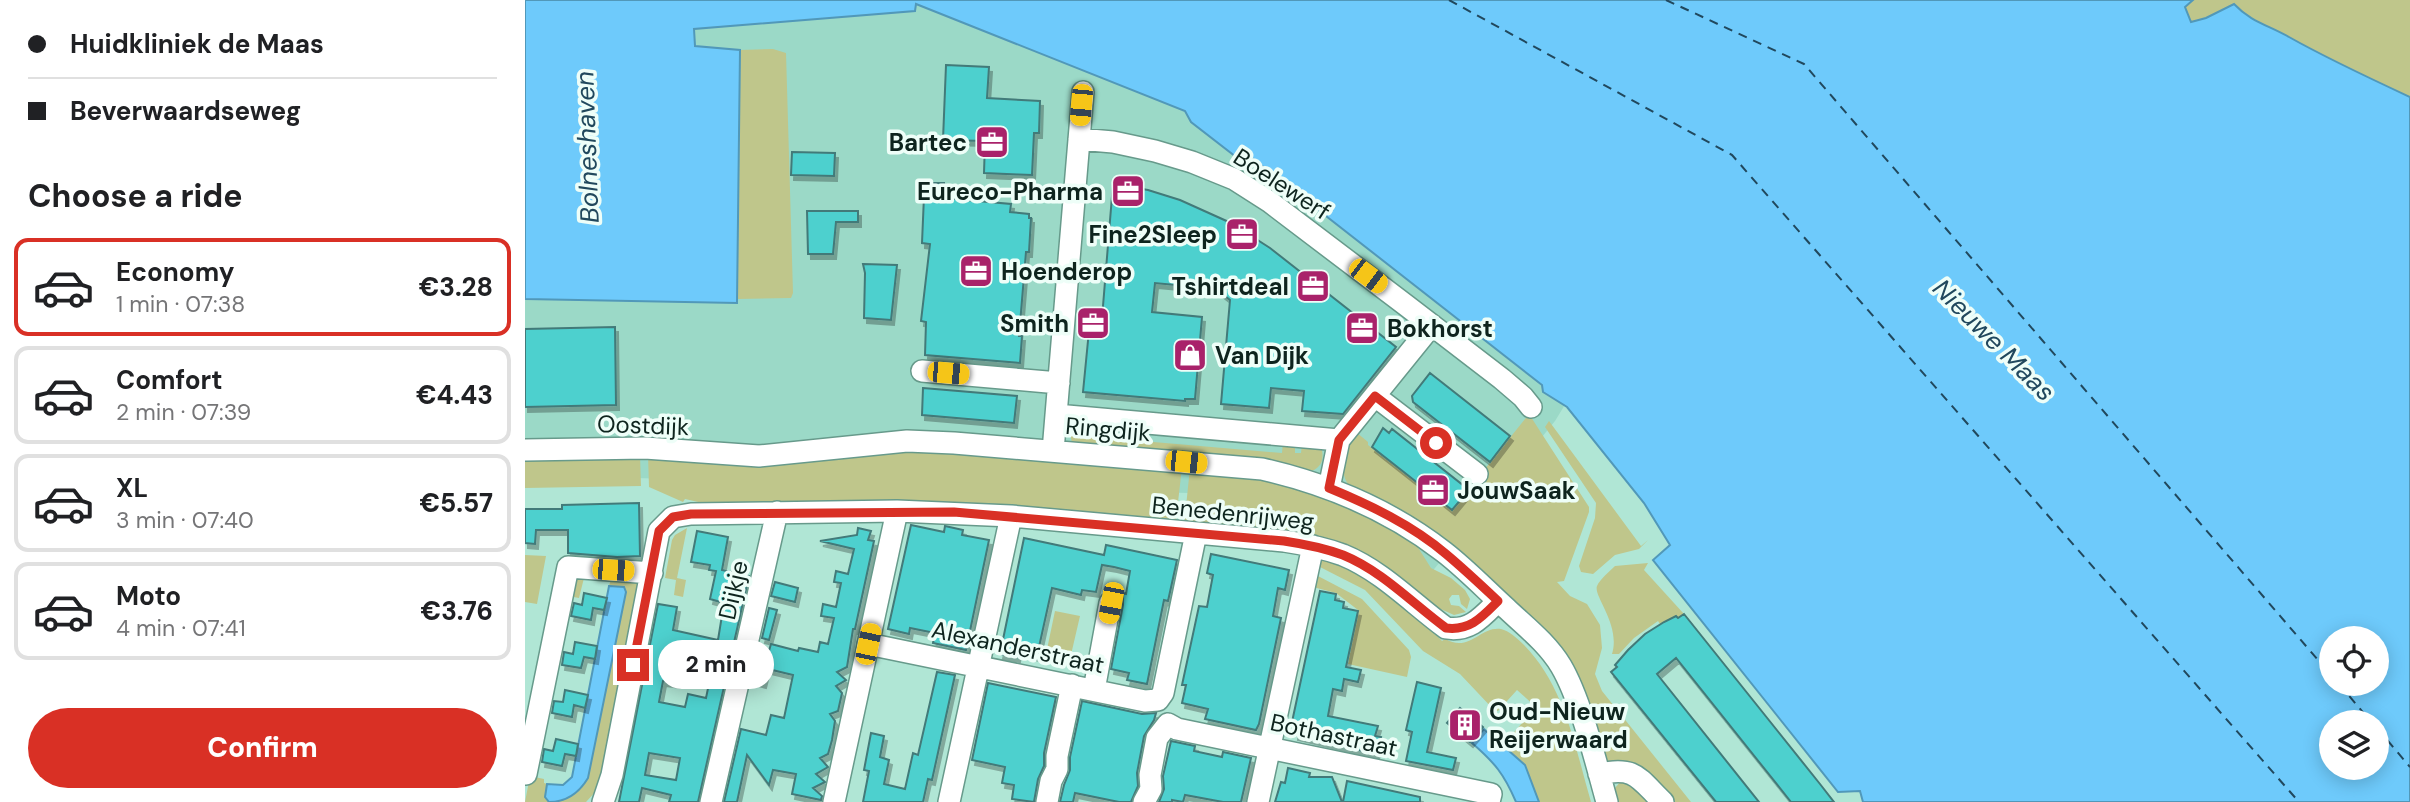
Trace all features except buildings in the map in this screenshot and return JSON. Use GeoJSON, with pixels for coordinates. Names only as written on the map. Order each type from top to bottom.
{"type":"FeatureCollection","features":[{"type":"Feature","properties":{"kind":"street"},"geometry":{"type":"LineString","coordinates":[[1053,451],[1083,92]]}},
{"type":"Feature","properties":{"kind":"street","name":"Boelewerf"},"geometry":{"type":"LineString","coordinates":[[1079,139],[1113,142],[1155,151],[1234,179],[1281,210],[1432,325],[1502,379],[1531,407]]}},
{"type":"Feature","properties":{"kind":"street"},"geometry":{"type":"LineString","coordinates":[[1329,488],[1339,440],[1432,325]]}},
{"type":"Feature","properties":{"kind":"street"},"geometry":{"type":"LineString","coordinates":[[922,371],[1059,383]]}},
{"type":"Feature","properties":{"kind":"street"},"geometry":{"type":"LineString","coordinates":[[1375,396],[1477,474]]}},
{"type":"Feature","properties":{"kind":"street"},"geometry":{"type":"LineString","coordinates":[[1056,415],[1339,440]]}},
{"type":"Feature","properties":{"kind":"street","name":"Ringdijk"},"geometry":{"type":"LineString","coordinates":[[758,456],[907,441],[1262,469],[1297,477],[1366,504],[1445,552],[1498,601]]}},
{"type":"Feature","properties":{"kind":"street","name":"Oostdijk"},"geometry":{"type":"LineString","coordinates":[[525,450],[645,448],[758,456]]}},
{"type":"Feature","properties":{"kind":"street","name":"Benedenrijweg"},"geometry":{"type":"LineString","coordinates":[[603,802],[610,783],[659,531],[673,517],[691,514],[777,512],[1011,516],[1284,541],[1343,555],[1364,566],[1389,582],[1446,628],[1473,625],[1498,601]]}},
{"type":"Feature","properties":{"kind":"street","name":"Dijkje"},"geometry":{"type":"LineString","coordinates":[[711,802],[777,512]]}},
{"type":"Feature","properties":{"kind":"street"},"geometry":{"type":"LineString","coordinates":[[834,802],[897,512]]}},
{"type":"Feature","properties":{"kind":"street"},"geometry":{"type":"LineString","coordinates":[[949,802],[1011,516]]}},
{"type":"Feature","properties":{"kind":"street"},"geometry":{"type":"LineString","coordinates":[[1144,802],[1151,789],[1150,775],[1157,738],[1168,724],[1158,700],[1163,693],[1196,533]]}},
{"type":"Feature","properties":{"kind":"street"},"geometry":{"type":"LineString","coordinates":[[1258,802],[1313,546]]}},
{"type":"Feature","properties":{"kind":"street"},"geometry":{"type":"LineString","coordinates":[[526,774],[568,567],[652,573]]}},
{"type":"Feature","properties":{"kind":"street"},"geometry":{"type":"LineString","coordinates":[[1498,601],[1542,640],[1562,667],[1575,697],[1607,802]]}},
{"type":"Feature","properties":{"kind":"street"},"geometry":{"type":"LineString","coordinates":[[1094,690],[1111,603]]}},
{"type":"Feature","properties":{"kind":"street","name":"Alexanderstraat"},"geometry":{"type":"LineString","coordinates":[[868,644],[1145,701],[1158,700]]}},
{"type":"Feature","properties":{"kind":"street"},"geometry":{"type":"LineString","coordinates":[[1047,802],[1051,781],[1057,769],[1057,756],[1072,685]]}},
{"type":"Feature","properties":{"kind":"street","name":"Bothastraat"},"geometry":{"type":"LineString","coordinates":[[1168,724],[1177,729],[1490,798]]}},
{"type":"Feature","properties":{"kind":"street"},"geometry":{"type":"LineString","coordinates":[[1599,774],[1617,770],[1631,772],[1663,802]]}},
{"type":"Feature","properties":{"kind":"shaded area"},"geometry":{"type":"Polygon","coordinates":[[[663,0],[929,0],[1197,90],[1574,390],[1555,421],[1426,579],[1225,494],[525,475],[525,291],[660,56],[663,0]]]}},
{"type":"Feature","properties":{"kind":"shaded area"},"geometry":{"type":"Polygon","coordinates":[[[2193,0],[2410,0],[2410,97],[2254,19],[2234,4],[2206,18],[2191,22],[2185,7],[2193,0]]]}},
{"type":"Feature","properties":{"kind":"shaded area"},"geometry":{"type":"Polygon","coordinates":[[[773,49],[786,53],[793,293],[791,298],[737,299],[740,50],[773,49]]]}},
{"type":"Feature","properties":{"kind":"shaded area"},"geometry":{"type":"Polygon","coordinates":[[[1529,414],[1589,507],[1564,581],[1557,582],[1570,596],[1587,604],[1600,625],[1602,648],[1595,674],[1602,691],[1691,802],[1671,802],[1631,764],[1607,761],[1591,707],[1573,670],[1352,490],[1344,476],[1343,461],[1356,432],[1368,445],[1452,510],[1529,414]]]}},
{"type":"Feature","properties":{"kind":"shaded area"},"geometry":{"type":"Polygon","coordinates":[[[1549,421],[1641,546],[1648,540],[1639,549],[1615,555],[1593,574],[1581,572],[1579,566],[1595,518],[1596,503],[1545,427],[1549,421]]]}},
{"type":"Feature","properties":{"kind":"shaded area"},"geometry":{"type":"Polygon","coordinates":[[[1074,425],[1084,425],[1084,436],[1282,453],[1283,442],[1295,443],[1295,453],[1301,453],[1302,444],[1316,445],[1322,450],[1322,458],[1316,469],[1308,472],[1072,443],[1069,429],[1074,425]]]}},
{"type":"Feature","properties":{"kind":"shaded area"},"geometry":{"type":"Polygon","coordinates":[[[886,448],[1182,467],[1176,520],[1108,514],[1108,520],[707,504],[685,499],[683,502],[649,487],[648,454],[886,448]]]}},
{"type":"Feature","properties":{"kind":"shaded area"},"geometry":{"type":"Polygon","coordinates":[[[640,455],[641,486],[525,488],[525,456],[640,455]]]}},
{"type":"Feature","properties":{"kind":"shaded area"},"geometry":{"type":"Polygon","coordinates":[[[1190,468],[1236,472],[1327,493],[1412,538],[1431,568],[1451,578],[1465,590],[1470,599],[1467,609],[1461,604],[1459,595],[1452,595],[1449,599],[1451,605],[1459,606],[1466,612],[1454,615],[1425,602],[1376,564],[1184,526],[1190,468]]]}},
{"type":"Feature","properties":{"kind":"shaded area"},"geometry":{"type":"Polygon","coordinates":[[[687,528],[677,578],[686,580],[683,597],[674,595],[676,580],[665,578],[672,540],[687,528]]]}},
{"type":"Feature","properties":{"kind":"shaded area"},"geometry":{"type":"Polygon","coordinates":[[[525,555],[546,556],[537,604],[525,602],[525,555]]]}},
{"type":"Feature","properties":{"kind":"shaded area"},"geometry":{"type":"Polygon","coordinates":[[[1327,560],[1389,594],[1442,641],[1445,639],[1461,643],[1494,629],[1504,630],[1518,639],[1537,661],[1559,698],[1574,739],[1591,802],[1539,802],[1525,765],[1503,745],[1536,707],[1517,690],[1498,711],[1494,710],[1460,674],[1423,651],[1365,590],[1318,566],[1327,560]]]}},
{"type":"Feature","properties":{"kind":"shaded area"},"geometry":{"type":"Polygon","coordinates":[[[1648,563],[1644,570],[1684,614],[1660,624],[1658,621],[1634,638],[1619,654],[1612,654],[1613,633],[1597,586],[1615,566],[1648,563]]]}},
{"type":"Feature","properties":{"kind":"shaded area"},"geometry":{"type":"Polygon","coordinates":[[[573,575],[642,577],[604,776],[597,790],[586,802],[555,802],[569,798],[584,785],[624,587],[609,586],[611,579],[584,578],[579,598],[568,596],[573,575]]]}},
{"type":"Feature","properties":{"kind":"shaded area"},"geometry":{"type":"Polygon","coordinates":[[[1316,575],[1362,599],[1409,650],[1411,657],[1407,677],[1348,664],[1358,610],[1336,593],[1313,587],[1316,575]]]}},
{"type":"Feature","properties":{"kind":"shaded area"},"geometry":{"type":"Polygon","coordinates":[[[1055,611],[1080,616],[1070,659],[1046,654],[1055,611]]]}},
{"type":"Feature","properties":{"kind":"shaded area"},"geometry":{"type":"Polygon","coordinates":[[[530,776],[544,779],[547,784],[545,797],[549,802],[525,802],[530,776]]]}},
{"type":"Feature","properties":{"kind":"shaded area"},"geometry":{"type":"Polygon","coordinates":[[[1621,781],[1629,783],[1649,802],[1618,802],[1615,788],[1621,781]]]}},
{"type":"Feature","properties":{"kind":"water"},"geometry":{"type":"Polygon","coordinates":[[[525,0],[2193,0],[2185,7],[2191,22],[2206,18],[2234,4],[2260,23],[2410,97],[2410,802],[1863,802],[1860,791],[1838,792],[1653,560],[1670,545],[1644,503],[1567,407],[1543,392],[1542,385],[1248,155],[1240,160],[1191,122],[1185,111],[916,4],[915,11],[694,29],[695,46],[740,50],[737,303],[525,299],[525,0]]]}},
{"type":"Feature","properties":{"kind":"water"},"geometry":{"type":"Polygon","coordinates":[[[609,586],[624,587],[626,592],[588,778],[572,796],[549,802],[545,797],[547,784],[563,785],[572,777],[609,586]]]}},
{"type":"Feature","properties":{"kind":"water"},"geometry":{"type":"Polygon","coordinates":[[[1484,729],[1525,765],[1539,802],[1516,802],[1498,769],[1472,743],[1484,729]]]}},
{"type":"Feature","properties":{"kind":"ferry route"},"geometry":{"type":"LineString","coordinates":[[1449,0],[1732,155],[2299,802]]}},
{"type":"Feature","properties":{"kind":"ferry route"},"geometry":{"type":"LineString","coordinates":[[1666,0],[1804,64],[2319,661]]}},
{"type":"Feature","properties":{"kind":"ferry route"},"geometry":{"type":"LineString","coordinates":[[2349,696],[2361,710]]}},
{"type":"Feature","properties":{"kind":"ferry route"},"geometry":{"type":"LineString","coordinates":[[2389,742],[2410,767]]}},
{"type":"Feature","properties":{"kind":"place","name":"Bartec"},"geometry":{"type":"Point","coordinates":[992,142]}},
{"type":"Feature","properties":{"kind":"place","name":"Eureco-Pharma"},"geometry":{"type":"Point","coordinates":[1128,191]}},
{"type":"Feature","properties":{"kind":"place","name":"Fine2Sleep"},"geometry":{"type":"Point","coordinates":[1242,234]}},
{"type":"Feature","properties":{"kind":"place","name":"Hoenderop"},"geometry":{"type":"Point","coordinates":[976,271]}},
{"type":"Feature","properties":{"kind":"place","name":"Tshirtdeal"},"geometry":{"type":"Point","coordinates":[1313,286]}},
{"type":"Feature","properties":{"kind":"place","name":"Smith"},"geometry":{"type":"Point","coordinates":[1093,323]}},
{"type":"Feature","properties":{"kind":"place","name":"Bokhorst"},"geometry":{"type":"Point","coordinates":[1362,328]}},
{"type":"Feature","properties":{"kind":"place","name":"Van Dijk"},"geometry":{"type":"Point","coordinates":[1190,355]}},
{"type":"Feature","properties":{"kind":"place","name":"JouwSaak"},"geometry":{"type":"Point","coordinates":[1433,490]}},
{"type":"Feature","properties":{"kind":"place","name":"Oud-Nieuw Reijerwaard"},"geometry":{"type":"Point","coordinates":[1465,725]}},
{"type":"Feature","properties":{"kind":"route"},"geometry":{"type":"LineString","coordinates":[[633,665],[659,531],[673,517],[691,514],[954,512],[1284,541],[1343,555],[1364,566],[1389,582],[1446,628],[1473,625],[1498,601],[1445,552],[1366,504],[1329,488],[1339,440],[1375,396],[1436,443]]}},
{"type":"Feature","properties":{"kind":"water label","name":"Bolneshaven"},"geometry":{"type":"Point","coordinates":[587,147]}},
{"type":"Feature","properties":{"kind":"water label","name":"Nieuwe Maas"},"geometry":{"type":"Point","coordinates":[1994,340]}}]}
